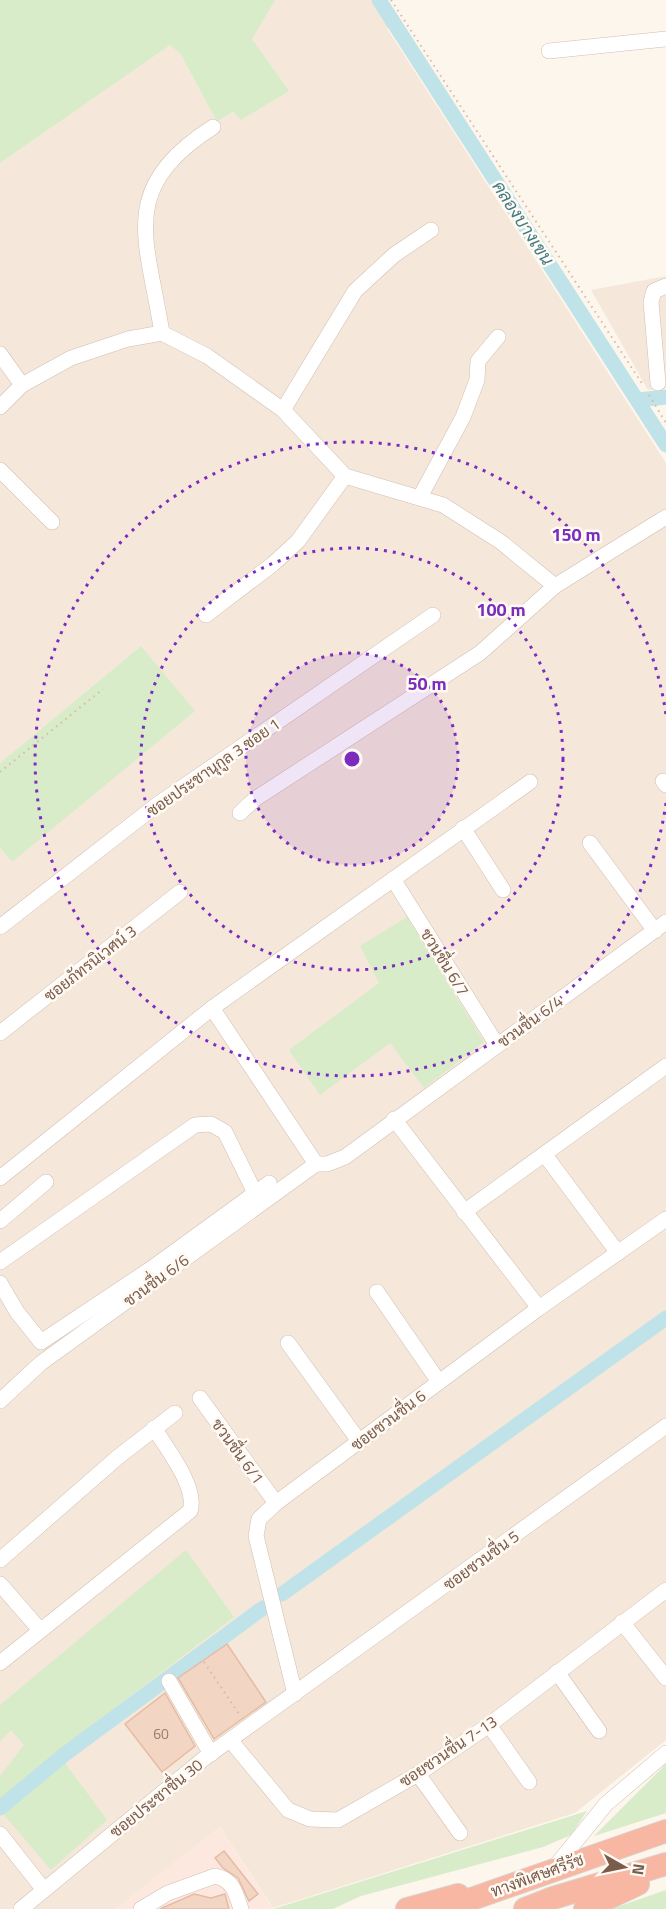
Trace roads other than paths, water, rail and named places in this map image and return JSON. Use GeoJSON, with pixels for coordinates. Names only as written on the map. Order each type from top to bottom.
{"type":"FeatureCollection","features":[{"type":"Feature","properties":{"kind":"highway","name":"ทางพิเศษศรีรัช"},"geometry":{"type":"LineString","coordinates":[[443,1909],[545,1871],[666,1831]]}},
{"type":"Feature","properties":{"kind":"highway","name":"ทางพิเศษศรีรัช"},"geometry":{"type":"LineString","coordinates":[[525,1909],[553,1898],[666,1864]]}},
{"type":"Feature","properties":{"kind":"highway"},"geometry":{"type":"LineString","coordinates":[[407,1909],[545,1871]]}},
{"type":"Feature","properties":{"kind":"highway"},"geometry":{"type":"LineString","coordinates":[[585,1909],[666,1871]]}},
{"type":"Feature","properties":{"kind":"street"},"geometry":{"type":"LineString","coordinates":[[549,51],[666,39]]}},
{"type":"Feature","properties":{"kind":"street"},"geometry":{"type":"LineString","coordinates":[[162,333],[145,228],[147,197],[165,165],[190,141],[213,127]]}},
{"type":"Feature","properties":{"kind":"street"},"geometry":{"type":"LineString","coordinates":[[283,410],[355,291],[394,255],[431,230]]}},
{"type":"Feature","properties":{"kind":"street"},"geometry":{"type":"LineString","coordinates":[[654,389],[651,302],[654,291],[666,286]]}},
{"type":"Feature","properties":{"kind":"street"},"geometry":{"type":"LineString","coordinates":[[0,407],[22,385],[71,358],[128,339],[162,333],[207,356],[283,410],[345,476],[443,505],[501,542],[555,586]]}},
{"type":"Feature","properties":{"kind":"street"},"geometry":{"type":"LineString","coordinates":[[420,497],[463,417],[477,380],[478,361],[498,337]]}},
{"type":"Feature","properties":{"kind":"street"},"geometry":{"type":"LineString","coordinates":[[0,354],[22,385]]}},
{"type":"Feature","properties":{"kind":"street"},"geometry":{"type":"LineString","coordinates":[[0,470],[52,522]]}},
{"type":"Feature","properties":{"kind":"street"},"geometry":{"type":"LineString","coordinates":[[206,615],[273,564],[298,541],[345,476]]}},
{"type":"Feature","properties":{"kind":"street"},"geometry":{"type":"LineString","coordinates":[[240,813],[255,799],[480,653],[555,586],[666,517]]}},
{"type":"Feature","properties":{"kind":"street","name":"ซอยประชานุกูล 3 ซอย 1"},"geometry":{"type":"LineString","coordinates":[[0,927],[158,804],[433,615]]}},
{"type":"Feature","properties":{"kind":"street"},"geometry":{"type":"LineString","coordinates":[[0,1178],[212,1008],[530,782]]}},
{"type":"Feature","properties":{"kind":"street"},"geometry":{"type":"LineString","coordinates":[[463,828],[503,890]]}},
{"type":"Feature","properties":{"kind":"street"},"geometry":{"type":"LineString","coordinates":[[590,843],[662,928]]}},
{"type":"Feature","properties":{"kind":"street","name":"ชวนชื่น 6/7"},"geometry":{"type":"LineString","coordinates":[[393,879],[497,1045]]}},
{"type":"Feature","properties":{"kind":"street","name":"ซอยภัทรนิเวศน์ 3"},"geometry":{"type":"LineString","coordinates":[[0,1033],[180,892]]}},
{"type":"Feature","properties":{"kind":"street","name":"ชวนชื่น 6/4"},"geometry":{"type":"LineString","coordinates":[[316,1164],[327,1164],[345,1157],[394,1119],[662,928]]}},
{"type":"Feature","properties":{"kind":"street"},"geometry":{"type":"LineString","coordinates":[[212,1008],[316,1164]]}},
{"type":"Feature","properties":{"kind":"street"},"geometry":{"type":"LineString","coordinates":[[464,1212],[666,1066]]}},
{"type":"Feature","properties":{"kind":"street"},"geometry":{"type":"LineString","coordinates":[[394,1119],[539,1308]]}},
{"type":"Feature","properties":{"kind":"street"},"geometry":{"type":"LineString","coordinates":[[0,1262],[195,1125],[211,1124],[225,1132],[255,1193]]}},
{"type":"Feature","properties":{"kind":"street"},"geometry":{"type":"LineString","coordinates":[[545,1155],[618,1253]]}},
{"type":"Feature","properties":{"kind":"street","name":"ชวนชื่น 6/6"},"geometry":{"type":"LineString","coordinates":[[0,1401],[41,1364],[316,1164]]}},
{"type":"Feature","properties":{"kind":"street"},"geometry":{"type":"LineString","coordinates":[[0,1221],[46,1182]]}},
{"type":"Feature","properties":{"kind":"street"},"geometry":{"type":"LineString","coordinates":[[0,1283],[17,1312],[41,1342],[152,1268],[269,1183]]}},
{"type":"Feature","properties":{"kind":"street","name":"ซอยชวนชื่น 6"},"geometry":{"type":"LineString","coordinates":[[295,1694],[256,1536],[259,1519],[276,1503],[539,1308],[666,1219]]}},
{"type":"Feature","properties":{"kind":"street"},"geometry":{"type":"LineString","coordinates":[[377,1292],[439,1382]]}},
{"type":"Feature","properties":{"kind":"street"},"geometry":{"type":"LineString","coordinates":[[288,1343],[359,1441]]}},
{"type":"Feature","properties":{"kind":"street","name":"ชวนชื่น 6/1"},"geometry":{"type":"LineString","coordinates":[[200,1398],[276,1503]]}},
{"type":"Feature","properties":{"kind":"street"},"geometry":{"type":"LineString","coordinates":[[0,1560],[154,1428],[175,1413]]}},
{"type":"Feature","properties":{"kind":"street","name":"ซอยชวนชื่น 5"},"geometry":{"type":"LineString","coordinates":[[295,1694],[666,1426]]}},
{"type":"Feature","properties":{"kind":"street"},"geometry":{"type":"LineString","coordinates":[[0,1663],[190,1511],[194,1501],[190,1489],[154,1428]]}},
{"type":"Feature","properties":{"kind":"street"},"geometry":{"type":"LineString","coordinates":[[0,1584],[40,1630]]}},
{"type":"Feature","properties":{"kind":"street","name":"ซอยชวนชื่น 7-13"},"geometry":{"type":"LineString","coordinates":[[231,1742],[279,1802],[297,1815],[325,1821],[345,1817],[418,1774],[489,1725],[666,1590]]}},
{"type":"Feature","properties":{"kind":"street"},"geometry":{"type":"LineString","coordinates":[[622,1622],[666,1678]]}},
{"type":"Feature","properties":{"kind":"street"},"geometry":{"type":"LineString","coordinates":[[556,1672],[599,1731]]}},
{"type":"Feature","properties":{"kind":"street"},"geometry":{"type":"LineString","coordinates":[[169,1681],[211,1754]]}},
{"type":"Feature","properties":{"kind":"street","name":"ซอยประชาชื่น 30"},"geometry":{"type":"LineString","coordinates":[[21,1909],[155,1797],[295,1694]]}},
{"type":"Feature","properties":{"kind":"street"},"geometry":{"type":"LineString","coordinates":[[489,1725],[529,1782]]}},
{"type":"Feature","properties":{"kind":"street"},"geometry":{"type":"LineString","coordinates":[[545,1871],[606,1804],[666,1753]]}},
{"type":"Feature","properties":{"kind":"street"},"geometry":{"type":"LineString","coordinates":[[418,1774],[460,1833]]}},
{"type":"Feature","properties":{"kind":"street"},"geometry":{"type":"LineString","coordinates":[[0,1834],[44,1890]]}},
{"type":"Feature","properties":{"kind":"street"},"geometry":{"type":"LineString","coordinates":[[141,1909],[168,1893],[215,1876],[222,1877],[233,1886],[241,1909]]}},
{"type":"Feature","properties":{"kind":"waterway","name":"คลองบางเขน"},"geometry":{"type":"LineString","coordinates":[[379,0],[666,445]]}},
{"type":"Feature","properties":{"kind":"waterway"},"geometry":{"type":"LineString","coordinates":[[638,400],[666,397]]}},
{"type":"Feature","properties":{"kind":"waterway"},"geometry":{"type":"LineString","coordinates":[[282,1594],[666,1318]]}},
{"type":"Feature","properties":{"kind":"waterway"},"geometry":{"type":"LineString","coordinates":[[0,1808],[65,1754],[263,1608]]}}]}
